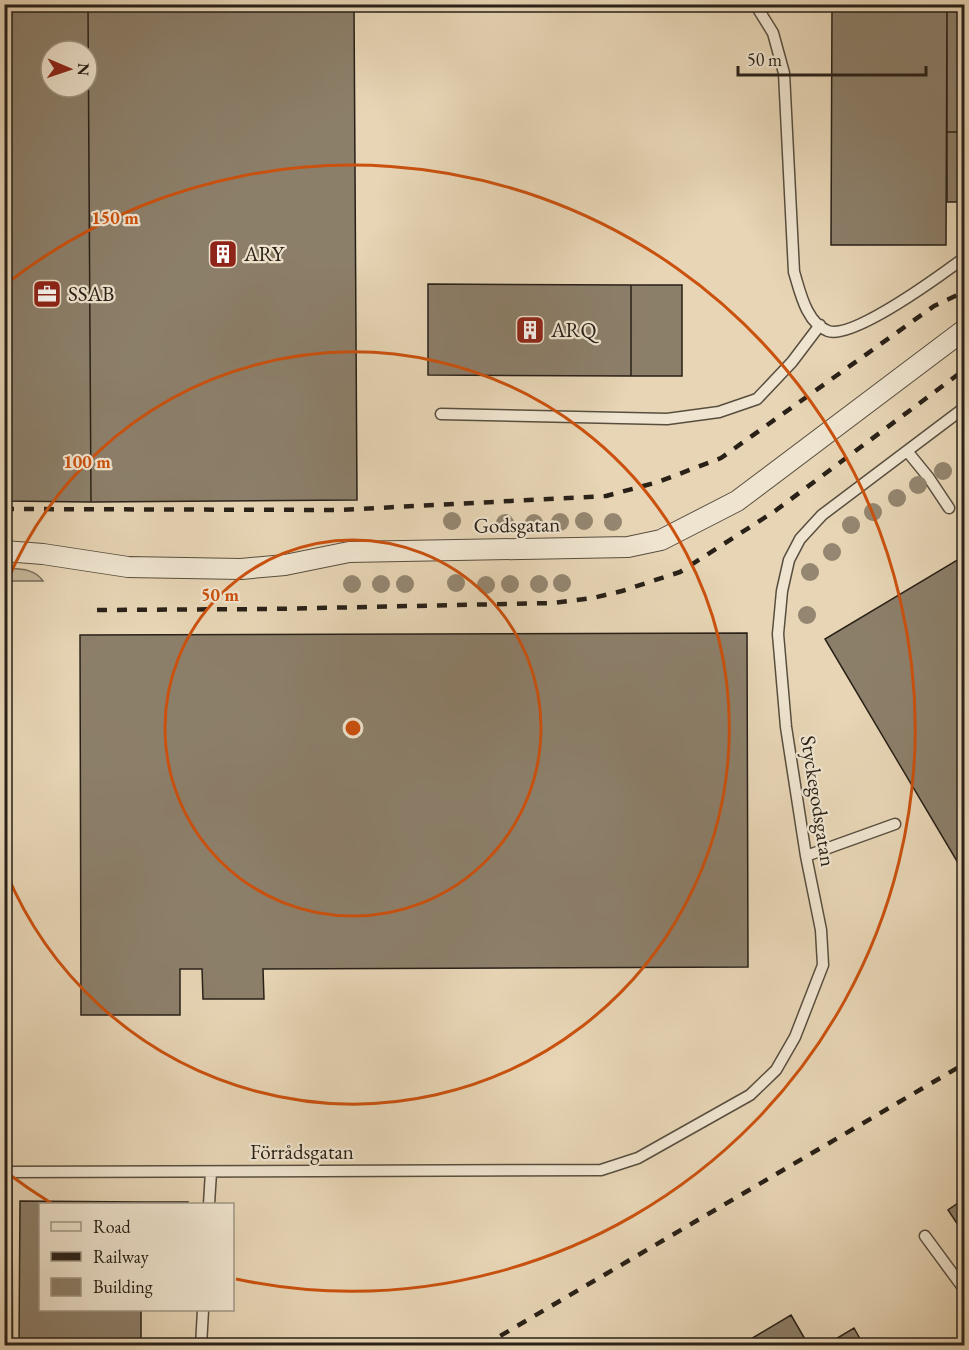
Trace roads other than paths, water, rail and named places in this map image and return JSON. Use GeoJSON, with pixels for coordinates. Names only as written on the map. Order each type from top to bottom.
{"type":"FeatureCollection","features":[{"type":"Feature","properties":{"kind":"street","name":"Godsgatan"},"geometry":{"type":"LineString","coordinates":[[4,551],[44,554],[128,567],[241,569],[285,565],[349,552],[628,547],[650,543],[686,528],[737,501],[964,330]]}},
{"type":"Feature","properties":{"kind":"lane"},"geometry":{"type":"LineString","coordinates":[[755,4],[772,33],[784,73],[794,272],[804,303],[813,318],[826,330],[839,332],[865,323],[964,258]]}},
{"type":"Feature","properties":{"kind":"lane"},"geometry":{"type":"LineString","coordinates":[[441,414],[582,419],[667,419],[719,412],[757,399],[792,362],[820,325]]}},
{"type":"Feature","properties":{"kind":"lane","name":"Styckegodsgatan"},"geometry":{"type":"LineString","coordinates":[[601,1170],[638,1158],[750,1095],[776,1070],[795,1037],[823,965],[821,930],[806,856],[786,727],[778,634],[782,591],[789,560],[801,539],[822,515],[964,408]]}},
{"type":"Feature","properties":{"kind":"lane"},"geometry":{"type":"LineString","coordinates":[[907,451],[949,508]]}},
{"type":"Feature","properties":{"kind":"lane"},"geometry":{"type":"LineString","coordinates":[[806,856],[895,824]]}},
{"type":"Feature","properties":{"kind":"lane","name":"Förrådsgatan"},"geometry":{"type":"LineString","coordinates":[[5,1172],[601,1170]]}},
{"type":"Feature","properties":{"kind":"lane"},"geometry":{"type":"LineString","coordinates":[[5,1172],[7,1346]]}},
{"type":"Feature","properties":{"kind":"lane"},"geometry":{"type":"LineString","coordinates":[[209,1203],[211,1172]]}},
{"type":"Feature","properties":{"kind":"lane"},"geometry":{"type":"LineString","coordinates":[[925,1236],[964,1289]]}},
{"type":"Feature","properties":{"kind":"lane"},"geometry":{"type":"LineString","coordinates":[[201,1346],[203,1311]]}},
{"type":"Feature","properties":{"kind":"railway"},"geometry":{"type":"LineString","coordinates":[[4,509],[339,510],[606,496],[658,482],[721,458],[934,306],[964,292]]}},
{"type":"Feature","properties":{"kind":"railway"},"geometry":{"type":"LineString","coordinates":[[97,610],[553,603],[593,598],[622,591],[680,572],[775,511],[964,370]]}},
{"type":"Feature","properties":{"kind":"railway"},"geometry":{"type":"LineString","coordinates":[[483,1346],[964,1064]]}},
{"type":"Feature","properties":{"kind":"place","name":"ARY"},"geometry":{"type":"Point","coordinates":[223,254]}},
{"type":"Feature","properties":{"kind":"place","name":"SSAB"},"geometry":{"type":"Point","coordinates":[47,294]}},
{"type":"Feature","properties":{"kind":"place","name":"ARQ"},"geometry":{"type":"Point","coordinates":[530,330]}}]}
